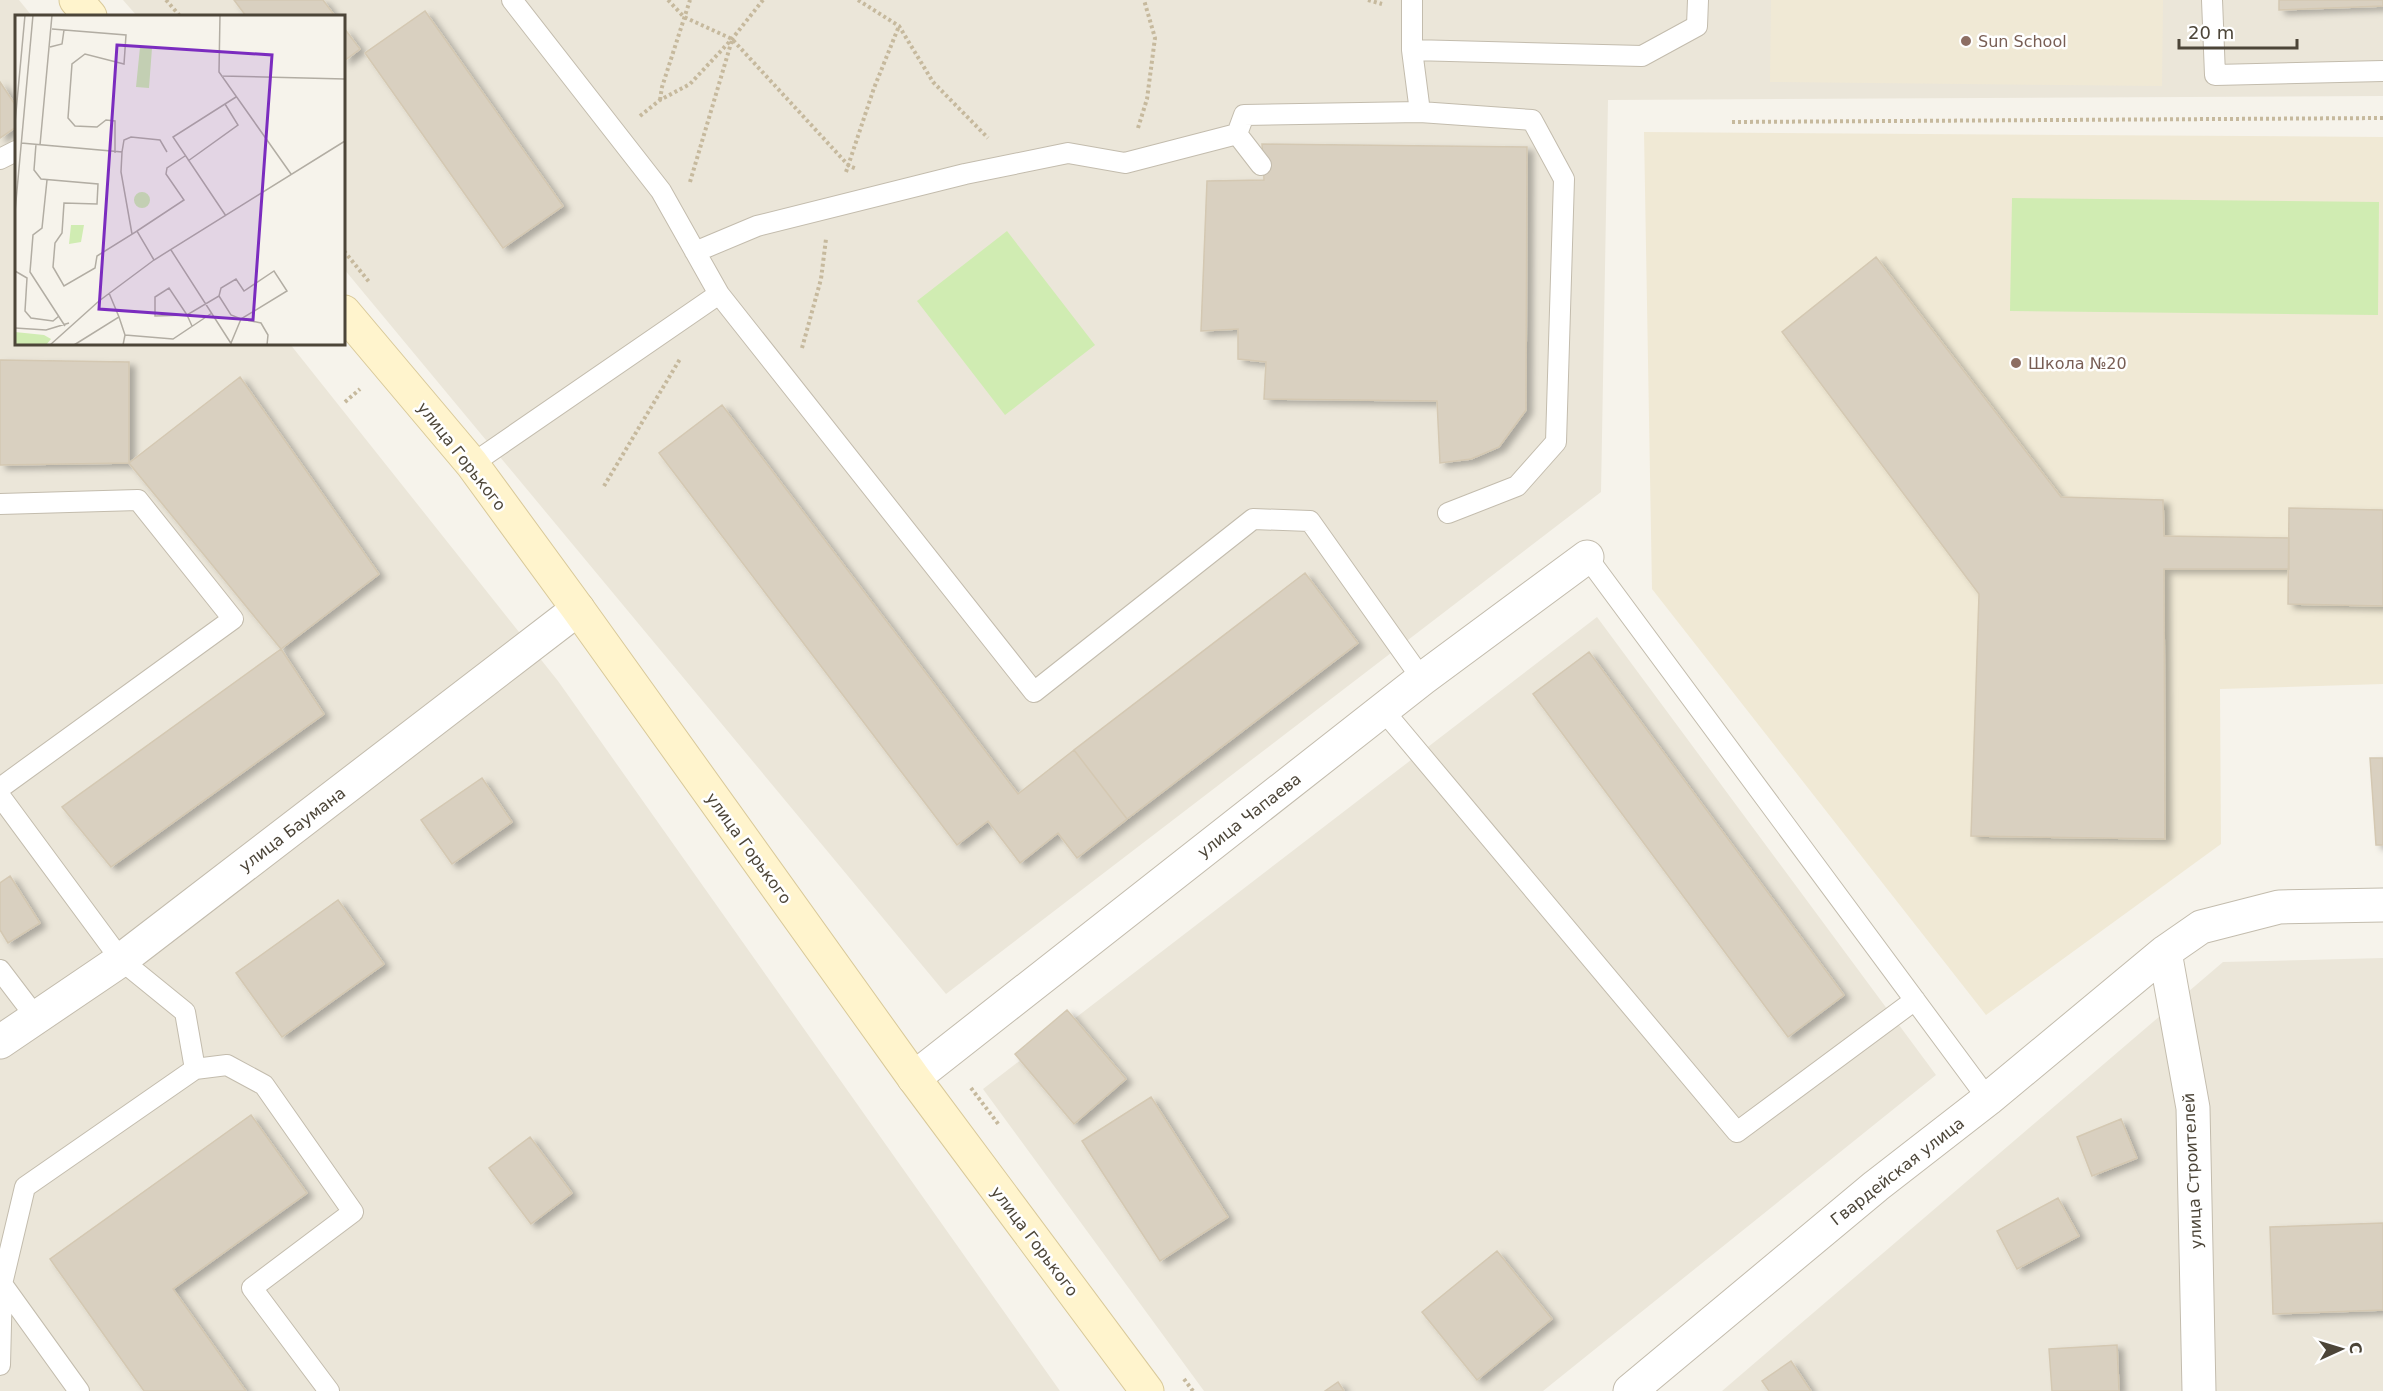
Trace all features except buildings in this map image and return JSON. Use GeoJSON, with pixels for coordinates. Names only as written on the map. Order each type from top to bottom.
{"type":"FeatureCollection","features":[{"type":"Feature","properties":{"kind":"main road"},"geometry":{"type":"LineString","coordinates":[[76,0],[89,15]]}},
{"type":"Feature","properties":{"kind":"main road","name":"улица Горького"},"geometry":{"type":"LineString","coordinates":[[345,313],[472,464],[914,1078],[1147,1391]]}},
{"type":"Feature","properties":{"kind":"street","name":"улица Чапаева"},"geometry":{"type":"LineString","coordinates":[[914,1078],[1422,679],[1587,557]]}},
{"type":"Feature","properties":{"kind":"street","name":"улица Баумана"},"geometry":{"type":"LineString","coordinates":[[0,1041],[121,960],[578,609]]}},
{"type":"Feature","properties":{"kind":"street","name":"Гвардейская улица"},"geometry":{"type":"LineString","coordinates":[[1630,1391],[1876,1186],[1988,1099],[2165,952],[2201,927],[2279,907],[2383,905]]}},
{"type":"Feature","properties":{"kind":"street","name":"улица Строителей"},"geometry":{"type":"LineString","coordinates":[[2165,952],[2193,1108],[2199,1391]]}},
{"type":"Feature","properties":{"kind":"lane"},"geometry":{"type":"LineString","coordinates":[[512,0],[661,191],[719,294],[1034,692],[1253,519],[1310,521],[1422,679]]}},
{"type":"Feature","properties":{"kind":"lane"},"geometry":{"type":"LineString","coordinates":[[1413,0],[1412,50],[1420,112]]}},
{"type":"Feature","properties":{"kind":"lane"},"geometry":{"type":"LineString","coordinates":[[1412,50],[1642,56],[1697,26],[1698,0]]}},
{"type":"Feature","properties":{"kind":"lane"},"geometry":{"type":"LineString","coordinates":[[2212,0],[2215,75],[2383,71]]}},
{"type":"Feature","properties":{"kind":"lane"},"geometry":{"type":"LineString","coordinates":[[1237,134],[1244,115],[1420,112],[1532,120],[1564,179],[1556,442],[1517,486],[1448,513]]}},
{"type":"Feature","properties":{"kind":"lane"},"geometry":{"type":"LineString","coordinates":[[695,252],[758,226],[1013,164],[1068,153],[1125,163],[1237,134]]}},
{"type":"Feature","properties":{"kind":"lane"},"geometry":{"type":"LineString","coordinates":[[1237,134],[1260,165]]}},
{"type":"Feature","properties":{"kind":"lane"},"geometry":{"type":"LineString","coordinates":[[0,159],[15,152]]}},
{"type":"Feature","properties":{"kind":"lane"},"geometry":{"type":"LineString","coordinates":[[472,464],[719,294]]}},
{"type":"Feature","properties":{"kind":"lane"},"geometry":{"type":"LineString","coordinates":[[0,504],[138,500],[233,619],[0,788]]}},
{"type":"Feature","properties":{"kind":"lane"},"geometry":{"type":"LineString","coordinates":[[1587,557],[1988,1099]]}},
{"type":"Feature","properties":{"kind":"lane"},"geometry":{"type":"LineString","coordinates":[[1383,710],[1737,1132],[1915,1000]]}},
{"type":"Feature","properties":{"kind":"lane"},"geometry":{"type":"LineString","coordinates":[[0,796],[121,960],[185,1012],[195,1069]]}},
{"type":"Feature","properties":{"kind":"lane"},"geometry":{"type":"LineString","coordinates":[[0,970],[35,1016]]}},
{"type":"Feature","properties":{"kind":"lane"},"geometry":{"type":"LineString","coordinates":[[0,1365],[1,1284],[25,1187],[195,1069],[227,1065],[264,1085],[353,1212],[252,1288],[329,1391]]}},
{"type":"Feature","properties":{"kind":"lane"},"geometry":{"type":"LineString","coordinates":[[1,1284],[79,1391]]}},
{"type":"Feature","properties":{"kind":"path"},"geometry":{"type":"LineString","coordinates":[[166,0],[179,15]]}},
{"type":"Feature","properties":{"kind":"path"},"geometry":{"type":"LineString","coordinates":[[668,0],[684,17],[732,39],[849,166],[904,189]]}},
{"type":"Feature","properties":{"kind":"path"},"geometry":{"type":"LineString","coordinates":[[690,0],[662,87],[660,100],[690,84],[732,39],[762,0]]}},
{"type":"Feature","properties":{"kind":"path"},"geometry":{"type":"LineString","coordinates":[[858,0],[899,26],[933,82],[1013,164]]}},
{"type":"Feature","properties":{"kind":"path"},"geometry":{"type":"LineString","coordinates":[[1125,163],[1147,99],[1155,38],[1144,0]]}},
{"type":"Feature","properties":{"kind":"path"},"geometry":{"type":"LineString","coordinates":[[678,223],[732,39]]}},
{"type":"Feature","properties":{"kind":"path"},"geometry":{"type":"LineString","coordinates":[[1732,122],[2383,118]]}},
{"type":"Feature","properties":{"kind":"path"},"geometry":{"type":"LineString","coordinates":[[604,486],[683,355]]}},
{"type":"Feature","properties":{"kind":"shaded area"},"geometry":{"type":"Polygon","coordinates":[[[0,0],[19,0],[31,15],[15,15],[15,345],[291,345],[558,681],[1060,1391],[0,1391],[0,0]]]}},
{"type":"Feature","properties":{"kind":"shaded area"},"geometry":{"type":"Polygon","coordinates":[[[123,0],[2383,0],[2383,96],[1608,100],[1601,492],[946,994],[345,270],[345,15],[136,15],[123,0]]]}},
{"type":"Feature","properties":{"kind":"shaded area","name":"Sun School"},"geometry":{"type":"Polygon","coordinates":[[[1771,0],[2163,0],[2162,86],[1770,82],[1771,0]]]}},
{"type":"Feature","properties":{"kind":"shaded area","name":"Школа №20"},"geometry":{"type":"Polygon","coordinates":[[[1644,132],[2383,137],[2383,684],[2220,689],[2221,844],[1986,1015],[1652,589],[1644,132]]]}},
{"type":"Feature","properties":{"kind":"shaded area"},"geometry":{"type":"Polygon","coordinates":[[[1597,617],[1936,1075],[1543,1391],[1204,1391],[983,1089],[1597,617]]]}},
{"type":"Feature","properties":{"kind":"shaded area"},"geometry":{"type":"Polygon","coordinates":[[[2383,958],[2383,1391],[1722,1391],[2223,962],[2383,958]]]}},
{"type":"Feature","properties":{"kind":"green space"},"geometry":{"type":"Polygon","coordinates":[[[2012,198],[2379,202],[2378,315],[2010,311],[2012,198]]]}},
{"type":"Feature","properties":{"kind":"green space"},"geometry":{"type":"Polygon","coordinates":[[[1007,231],[1095,345],[1005,415],[917,301],[1007,231]]]}},
{"type":"Feature","properties":{"kind":"place","name":"Sun School"},"geometry":{"type":"Point","coordinates":[1966,41]}},
{"type":"Feature","properties":{"kind":"place","name":"Школа №20"},"geometry":{"type":"Point","coordinates":[2016,363]}}]}
